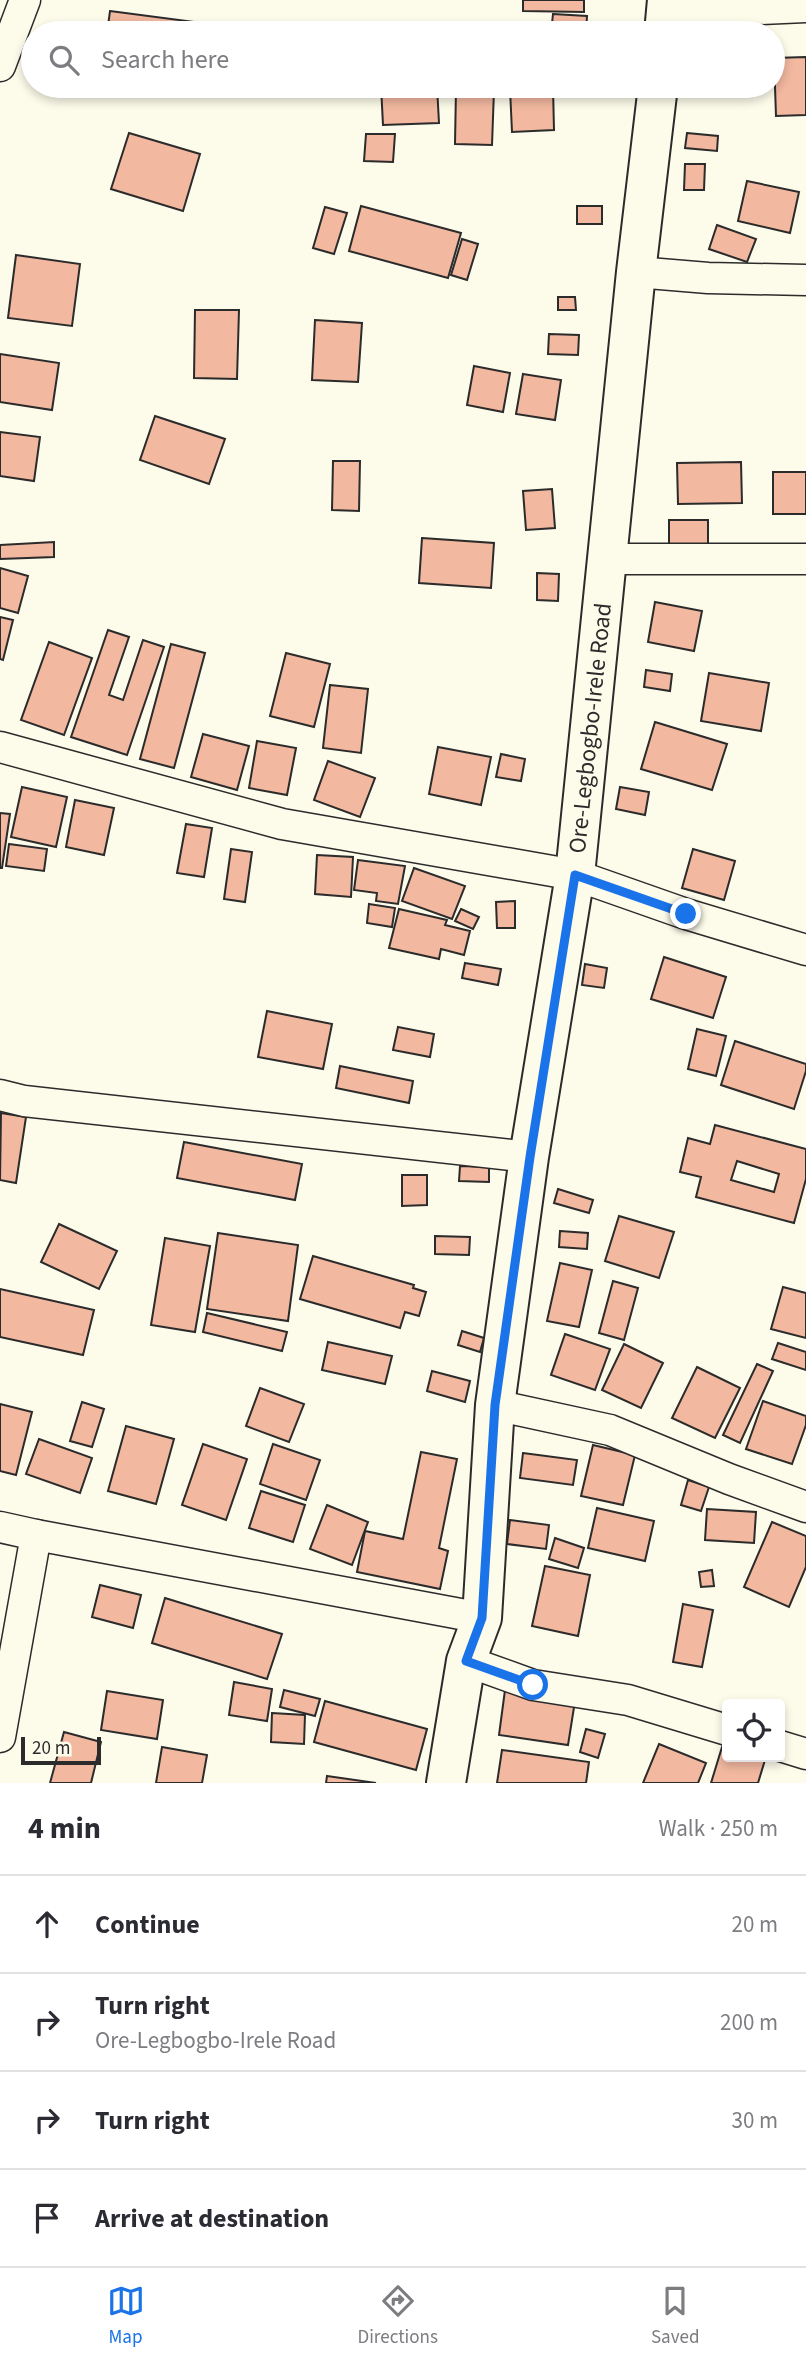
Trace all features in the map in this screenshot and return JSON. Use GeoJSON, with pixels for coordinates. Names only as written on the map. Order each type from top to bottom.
{"type":"FeatureCollection","features":[{"type":"Feature","properties":{"kind":"main road","name":"Ore-Legbogbo-Irele Road"},"geometry":{"type":"LineString","coordinates":[[446,1783],[466,1661],[482,1618],[495,1405],[530,1157],[575,875],[636,272],[657,98]]}},
{"type":"Feature","properties":{"kind":"street"},"geometry":{"type":"LineString","coordinates":[[0,66],[25,0]]}},
{"type":"Feature","properties":{"kind":"street"},"geometry":{"type":"LineString","coordinates":[[666,15],[806,7]]}},
{"type":"Feature","properties":{"kind":"street"},"geometry":{"type":"LineString","coordinates":[[636,272],[708,278],[806,280]]}},
{"type":"Feature","properties":{"kind":"street"},"geometry":{"type":"LineString","coordinates":[[607,559],[806,559]]}},
{"type":"Feature","properties":{"kind":"street"},"geometry":{"type":"LineString","coordinates":[[0,747],[282,824],[575,875],[686,914],[806,950]]}},
{"type":"Feature","properties":{"kind":"street"},"geometry":{"type":"LineString","coordinates":[[0,1095],[24,1101],[530,1157]]}},
{"type":"Feature","properties":{"kind":"street"},"geometry":{"type":"LineString","coordinates":[[495,1405],[610,1430],[806,1507]]}},
{"type":"Feature","properties":{"kind":"street"},"geometry":{"type":"LineString","coordinates":[[0,1527],[482,1618]]}},
{"type":"Feature","properties":{"kind":"street"},"geometry":{"type":"LineString","coordinates":[[0,1737],[36,1535]]}},
{"type":"Feature","properties":{"kind":"street"},"geometry":{"type":"LineString","coordinates":[[466,1661],[533,1685],[628,1700],[722,1728]]}},
{"type":"Feature","properties":{"kind":"street"},"geometry":{"type":"LineString","coordinates":[[785,1748],[806,1754]]}},
{"type":"Feature","properties":{"kind":"building"},"geometry":{"type":"Polygon","coordinates":[[[523,0],[584,0],[584,12],[523,11],[523,0]]]}},
{"type":"Feature","properties":{"kind":"building"},"geometry":{"type":"Polygon","coordinates":[[[110,11],[187,21],[109,21],[110,11]]]}},
{"type":"Feature","properties":{"kind":"building"},"geometry":{"type":"Polygon","coordinates":[[[553,14],[587,16],[587,21],[552,21],[553,14]]]}},
{"type":"Feature","properties":{"kind":"building"},"geometry":{"type":"Polygon","coordinates":[[[806,57],[806,115],[776,116],[775,98],[785,98],[785,58],[806,57]]]}},
{"type":"Feature","properties":{"kind":"building"},"geometry":{"type":"Polygon","coordinates":[[[382,98],[438,98],[439,123],[383,125],[382,98]]]}},
{"type":"Feature","properties":{"kind":"building"},"geometry":{"type":"Polygon","coordinates":[[[456,98],[494,98],[492,145],[455,144],[456,98]]]}},
{"type":"Feature","properties":{"kind":"building"},"geometry":{"type":"Polygon","coordinates":[[[510,98],[553,98],[554,130],[512,132],[510,98]]]}},
{"type":"Feature","properties":{"kind":"building"},"geometry":{"type":"Polygon","coordinates":[[[129,133],[200,154],[183,211],[111,189],[129,133]]]}},
{"type":"Feature","properties":{"kind":"building"},"geometry":{"type":"Polygon","coordinates":[[[687,133],[718,136],[717,151],[685,148],[687,133]]]}},
{"type":"Feature","properties":{"kind":"building"},"geometry":{"type":"Polygon","coordinates":[[[366,134],[395,134],[393,162],[364,161],[366,134]]]}},
{"type":"Feature","properties":{"kind":"building"},"geometry":{"type":"Polygon","coordinates":[[[685,164],[705,164],[704,190],[684,190],[685,164]]]}},
{"type":"Feature","properties":{"kind":"building"},"geometry":{"type":"Polygon","coordinates":[[[747,181],[799,192],[790,233],[738,221],[747,181]]]}},
{"type":"Feature","properties":{"kind":"building"},"geometry":{"type":"Polygon","coordinates":[[[361,206],[461,233],[448,278],[349,251],[361,206]]]}},
{"type":"Feature","properties":{"kind":"building"},"geometry":{"type":"Polygon","coordinates":[[[577,206],[602,206],[602,224],[577,224],[577,206]]]}},
{"type":"Feature","properties":{"kind":"building"},"geometry":{"type":"Polygon","coordinates":[[[325,207],[347,213],[334,254],[313,248],[325,207]]]}},
{"type":"Feature","properties":{"kind":"building"},"geometry":{"type":"Polygon","coordinates":[[[717,225],[756,239],[747,262],[709,249],[717,225]]]}},
{"type":"Feature","properties":{"kind":"building"},"geometry":{"type":"Polygon","coordinates":[[[462,239],[478,244],[467,280],[451,275],[462,239]]]}},
{"type":"Feature","properties":{"kind":"building"},"geometry":{"type":"Polygon","coordinates":[[[16,255],[80,264],[72,326],[8,318],[16,255]]]}},
{"type":"Feature","properties":{"kind":"building"},"geometry":{"type":"Polygon","coordinates":[[[558,297],[575,297],[576,310],[558,310],[558,297]]]}},
{"type":"Feature","properties":{"kind":"building"},"geometry":{"type":"Polygon","coordinates":[[[195,310],[239,310],[237,379],[194,378],[195,310]]]}},
{"type":"Feature","properties":{"kind":"building"},"geometry":{"type":"Polygon","coordinates":[[[315,320],[362,323],[358,382],[312,380],[315,320]]]}},
{"type":"Feature","properties":{"kind":"building"},"geometry":{"type":"Polygon","coordinates":[[[549,334],[579,335],[578,355],[548,354],[549,334]]]}},
{"type":"Feature","properties":{"kind":"building"},"geometry":{"type":"Polygon","coordinates":[[[0,354],[59,363],[52,410],[0,402],[0,354]]]}},
{"type":"Feature","properties":{"kind":"building"},"geometry":{"type":"Polygon","coordinates":[[[474,366],[510,373],[503,412],[467,405],[474,366]]]}},
{"type":"Feature","properties":{"kind":"building"},"geometry":{"type":"Polygon","coordinates":[[[523,374],[561,380],[555,420],[516,414],[523,374]]]}},
{"type":"Feature","properties":{"kind":"building"},"geometry":{"type":"Polygon","coordinates":[[[155,416],[225,439],[209,484],[140,460],[155,416]]]}},
{"type":"Feature","properties":{"kind":"building"},"geometry":{"type":"Polygon","coordinates":[[[0,432],[40,437],[34,481],[0,476],[0,432]]]}},
{"type":"Feature","properties":{"kind":"building"},"geometry":{"type":"Polygon","coordinates":[[[333,461],[360,461],[359,511],[332,510],[333,461]]]}},
{"type":"Feature","properties":{"kind":"building"},"geometry":{"type":"Polygon","coordinates":[[[741,462],[742,503],[678,504],[677,463],[741,462]]]}},
{"type":"Feature","properties":{"kind":"building"},"geometry":{"type":"Polygon","coordinates":[[[773,472],[806,472],[806,514],[773,514],[773,472]]]}},
{"type":"Feature","properties":{"kind":"building"},"geometry":{"type":"Polygon","coordinates":[[[552,489],[555,528],[526,530],[523,491],[552,489]]]}},
{"type":"Feature","properties":{"kind":"building"},"geometry":{"type":"Polygon","coordinates":[[[669,520],[708,520],[708,545],[669,545],[669,520]]]}},
{"type":"Feature","properties":{"kind":"building"},"geometry":{"type":"Polygon","coordinates":[[[422,538],[494,543],[491,588],[419,583],[422,538]]]}},
{"type":"Feature","properties":{"kind":"building"},"geometry":{"type":"Polygon","coordinates":[[[54,542],[54,557],[0,559],[0,545],[54,542]]]}},
{"type":"Feature","properties":{"kind":"building"},"geometry":{"type":"Polygon","coordinates":[[[0,568],[28,576],[18,613],[0,608],[0,568]]]}},
{"type":"Feature","properties":{"kind":"building"},"geometry":{"type":"Polygon","coordinates":[[[537,573],[559,574],[558,601],[537,600],[537,573]]]}},
{"type":"Feature","properties":{"kind":"building"},"geometry":{"type":"Polygon","coordinates":[[[655,602],[702,611],[694,651],[648,642],[655,602]]]}},
{"type":"Feature","properties":{"kind":"building"},"geometry":{"type":"Polygon","coordinates":[[[0,617],[13,620],[3,660],[0,659],[0,617]]]}},
{"type":"Feature","properties":{"kind":"building"},"geometry":{"type":"Polygon","coordinates":[[[108,630],[129,637],[109,695],[123,700],[143,640],[164,647],[127,755],[71,737],[108,630]]]}},
{"type":"Feature","properties":{"kind":"building"},"geometry":{"type":"Polygon","coordinates":[[[49,642],[92,658],[64,735],[21,720],[49,642]]]}},
{"type":"Feature","properties":{"kind":"building"},"geometry":{"type":"Polygon","coordinates":[[[171,644],[205,653],[174,768],[140,759],[171,644]]]}},
{"type":"Feature","properties":{"kind":"building"},"geometry":{"type":"Polygon","coordinates":[[[286,653],[330,664],[314,727],[270,716],[286,653]]]}},
{"type":"Feature","properties":{"kind":"building"},"geometry":{"type":"Polygon","coordinates":[[[646,670],[672,674],[670,691],[644,687],[646,670]]]}},
{"type":"Feature","properties":{"kind":"building"},"geometry":{"type":"Polygon","coordinates":[[[709,673],[769,683],[761,731],[701,721],[709,673]]]}},
{"type":"Feature","properties":{"kind":"building"},"geometry":{"type":"Polygon","coordinates":[[[330,685],[368,689],[361,753],[323,748],[330,685]]]}},
{"type":"Feature","properties":{"kind":"building"},"geometry":{"type":"Polygon","coordinates":[[[655,722],[727,744],[712,790],[641,769],[655,722]]]}},
{"type":"Feature","properties":{"kind":"building"},"geometry":{"type":"Polygon","coordinates":[[[203,734],[249,746],[237,790],[191,777],[203,734]]]}},
{"type":"Feature","properties":{"kind":"building"},"geometry":{"type":"Polygon","coordinates":[[[257,741],[296,748],[287,795],[249,788],[257,741]]]}},
{"type":"Feature","properties":{"kind":"building"},"geometry":{"type":"Polygon","coordinates":[[[438,747],[491,757],[481,805],[429,794],[438,747]]]}},
{"type":"Feature","properties":{"kind":"building"},"geometry":{"type":"Polygon","coordinates":[[[501,754],[525,759],[521,781],[496,777],[501,754]]]}},
{"type":"Feature","properties":{"kind":"building"},"geometry":{"type":"Polygon","coordinates":[[[328,761],[375,778],[360,817],[314,800],[328,761]]]}},
{"type":"Feature","properties":{"kind":"building"},"geometry":{"type":"Polygon","coordinates":[[[22,787],[67,797],[56,847],[11,837],[22,787]]]}},
{"type":"Feature","properties":{"kind":"building"},"geometry":{"type":"Polygon","coordinates":[[[620,787],[649,792],[645,815],[616,809],[620,787]]]}},
{"type":"Feature","properties":{"kind":"building"},"geometry":{"type":"Polygon","coordinates":[[[75,800],[114,808],[104,855],[66,847],[75,800]]]}},
{"type":"Feature","properties":{"kind":"building"},"geometry":{"type":"Polygon","coordinates":[[[0,813],[10,814],[2,868],[0,868],[0,813]]]}},
{"type":"Feature","properties":{"kind":"building"},"geometry":{"type":"Polygon","coordinates":[[[186,824],[212,828],[204,877],[177,873],[186,824]]]}},
{"type":"Feature","properties":{"kind":"building"},"geometry":{"type":"Polygon","coordinates":[[[9,844],[47,849],[44,871],[6,866],[9,844]]]}},
{"type":"Feature","properties":{"kind":"building"},"geometry":{"type":"Polygon","coordinates":[[[231,849],[252,852],[245,902],[224,899],[231,849]]]}},
{"type":"Feature","properties":{"kind":"building"},"geometry":{"type":"Polygon","coordinates":[[[693,849],[735,861],[724,900],[682,888],[693,849]]]}},
{"type":"Feature","properties":{"kind":"building"},"geometry":{"type":"Polygon","coordinates":[[[317,855],[353,857],[351,897],[315,894],[317,855]]]}},
{"type":"Feature","properties":{"kind":"building"},"geometry":{"type":"Polygon","coordinates":[[[358,860],[405,866],[398,904],[376,901],[377,893],[354,890],[358,860]]]}},
{"type":"Feature","properties":{"kind":"building"},"geometry":{"type":"Polygon","coordinates":[[[414,868],[465,886],[452,919],[402,901],[414,868]]]}},
{"type":"Feature","properties":{"kind":"building"},"geometry":{"type":"Polygon","coordinates":[[[515,901],[515,928],[497,928],[496,902],[515,901]]]}},
{"type":"Feature","properties":{"kind":"building"},"geometry":{"type":"Polygon","coordinates":[[[369,904],[395,908],[392,927],[367,923],[369,904]]]}},
{"type":"Feature","properties":{"kind":"building"},"geometry":{"type":"Polygon","coordinates":[[[399,909],[447,920],[445,925],[470,931],[464,955],[441,949],[439,959],[389,948],[399,909]]]}},
{"type":"Feature","properties":{"kind":"building"},"geometry":{"type":"Polygon","coordinates":[[[461,909],[479,917],[473,929],[455,921],[461,909]]]}},
{"type":"Feature","properties":{"kind":"building"},"geometry":{"type":"Polygon","coordinates":[[[664,957],[726,977],[713,1018],[651,999],[664,957]]]}},
{"type":"Feature","properties":{"kind":"building"},"geometry":{"type":"Polygon","coordinates":[[[465,963],[501,969],[498,985],[462,978],[465,963]]]}},
{"type":"Feature","properties":{"kind":"building"},"geometry":{"type":"Polygon","coordinates":[[[585,964],[607,968],[604,988],[582,985],[585,964]]]}},
{"type":"Feature","properties":{"kind":"building"},"geometry":{"type":"Polygon","coordinates":[[[267,1011],[332,1024],[323,1069],[258,1057],[267,1011]]]}},
{"type":"Feature","properties":{"kind":"building"},"geometry":{"type":"Polygon","coordinates":[[[398,1027],[434,1034],[430,1057],[393,1050],[398,1027]]]}},
{"type":"Feature","properties":{"kind":"building"},"geometry":{"type":"Polygon","coordinates":[[[697,1029],[726,1036],[716,1076],[688,1069],[697,1029]]]}},
{"type":"Feature","properties":{"kind":"building"},"geometry":{"type":"Polygon","coordinates":[[[735,1041],[806,1064],[794,1109],[721,1085],[735,1041]]]}},
{"type":"Feature","properties":{"kind":"building"},"geometry":{"type":"Polygon","coordinates":[[[340,1066],[413,1081],[409,1103],[336,1088],[340,1066]]]}},
{"type":"Feature","properties":{"kind":"building"},"geometry":{"type":"Polygon","coordinates":[[[1,1113],[26,1117],[16,1183],[0,1180],[1,1113]]]}},
{"type":"Feature","properties":{"kind":"building"},"geometry":{"type":"Polygon","coordinates":[[[715,1125],[806,1149],[806,1179],[794,1223],[696,1197],[701,1177],[680,1172],[688,1138],[710,1144],[715,1125]],[[737,1161],[731,1180],[774,1192],[779,1174],[737,1161]]]}},
{"type":"Feature","properties":{"kind":"building"},"geometry":{"type":"Polygon","coordinates":[[[184,1142],[302,1164],[295,1200],[177,1178],[184,1142]]]}},
{"type":"Feature","properties":{"kind":"building"},"geometry":{"type":"Polygon","coordinates":[[[460,1166],[489,1167],[489,1182],[459,1181],[460,1166]]]}},
{"type":"Feature","properties":{"kind":"building"},"geometry":{"type":"Polygon","coordinates":[[[402,1175],[427,1175],[427,1205],[402,1206],[402,1175]]]}},
{"type":"Feature","properties":{"kind":"building"},"geometry":{"type":"Polygon","coordinates":[[[558,1189],[593,1200],[589,1213],[554,1203],[558,1189]]]}},
{"type":"Feature","properties":{"kind":"building"},"geometry":{"type":"Polygon","coordinates":[[[619,1216],[674,1232],[659,1278],[605,1261],[619,1216]]]}},
{"type":"Feature","properties":{"kind":"building"},"geometry":{"type":"Polygon","coordinates":[[[59,1224],[117,1251],[99,1289],[41,1262],[59,1224]]]}},
{"type":"Feature","properties":{"kind":"building"},"geometry":{"type":"Polygon","coordinates":[[[560,1231],[588,1233],[587,1249],[559,1247],[560,1231]]]}},
{"type":"Feature","properties":{"kind":"building"},"geometry":{"type":"Polygon","coordinates":[[[218,1233],[298,1245],[288,1321],[207,1309],[218,1233]]]}},
{"type":"Feature","properties":{"kind":"building"},"geometry":{"type":"Polygon","coordinates":[[[435,1236],[470,1237],[469,1255],[435,1254],[435,1236]]]}},
{"type":"Feature","properties":{"kind":"building"},"geometry":{"type":"Polygon","coordinates":[[[165,1238],[210,1246],[195,1332],[151,1325],[165,1238]]]}},
{"type":"Feature","properties":{"kind":"building"},"geometry":{"type":"Polygon","coordinates":[[[313,1256],[414,1285],[413,1288],[426,1292],[419,1316],[405,1312],[400,1328],[300,1299],[313,1256]]]}},
{"type":"Feature","properties":{"kind":"building"},"geometry":{"type":"Polygon","coordinates":[[[560,1263],[592,1270],[579,1327],[547,1321],[560,1263]]]}},
{"type":"Feature","properties":{"kind":"building"},"geometry":{"type":"Polygon","coordinates":[[[613,1281],[638,1288],[624,1340],[599,1333],[613,1281]]]}},
{"type":"Feature","properties":{"kind":"building"},"geometry":{"type":"Polygon","coordinates":[[[783,1287],[806,1293],[806,1338],[771,1329],[783,1287]]]}},
{"type":"Feature","properties":{"kind":"building"},"geometry":{"type":"Polygon","coordinates":[[[0,1289],[94,1310],[83,1355],[0,1337],[0,1289]]]}},
{"type":"Feature","properties":{"kind":"building"},"geometry":{"type":"Polygon","coordinates":[[[207,1313],[287,1332],[282,1351],[203,1332],[207,1313]]]}},
{"type":"Feature","properties":{"kind":"building"},"geometry":{"type":"Polygon","coordinates":[[[462,1331],[484,1338],[480,1352],[458,1345],[462,1331]]]}},
{"type":"Feature","properties":{"kind":"building"},"geometry":{"type":"Polygon","coordinates":[[[565,1334],[610,1349],[595,1390],[551,1375],[565,1334]]]}},
{"type":"Feature","properties":{"kind":"building"},"geometry":{"type":"Polygon","coordinates":[[[328,1342],[392,1356],[385,1384],[322,1370],[328,1342]]]}},
{"type":"Feature","properties":{"kind":"building"},"geometry":{"type":"Polygon","coordinates":[[[778,1343],[806,1352],[806,1370],[772,1359],[778,1343]]]}},
{"type":"Feature","properties":{"kind":"building"},"geometry":{"type":"Polygon","coordinates":[[[624,1344],[663,1363],[641,1408],[602,1390],[624,1344]]]}},
{"type":"Feature","properties":{"kind":"building"},"geometry":{"type":"Polygon","coordinates":[[[757,1364],[773,1371],[740,1443],[723,1435],[757,1364]]]}},
{"type":"Feature","properties":{"kind":"building"},"geometry":{"type":"Polygon","coordinates":[[[697,1367],[740,1388],[715,1438],[672,1418],[697,1367]]]}},
{"type":"Feature","properties":{"kind":"building"},"geometry":{"type":"Polygon","coordinates":[[[432,1371],[470,1381],[465,1402],[427,1391],[432,1371]]]}},
{"type":"Feature","properties":{"kind":"building"},"geometry":{"type":"Polygon","coordinates":[[[260,1388],[304,1404],[289,1442],[246,1426],[260,1388]]]}},
{"type":"Feature","properties":{"kind":"building"},"geometry":{"type":"Polygon","coordinates":[[[763,1401],[806,1416],[806,1425],[792,1464],[746,1449],[763,1401]]]}},
{"type":"Feature","properties":{"kind":"building"},"geometry":{"type":"Polygon","coordinates":[[[82,1402],[104,1409],[92,1447],[70,1441],[82,1402]]]}},
{"type":"Feature","properties":{"kind":"building"},"geometry":{"type":"Polygon","coordinates":[[[0,1404],[32,1412],[16,1475],[0,1471],[0,1404]]]}},
{"type":"Feature","properties":{"kind":"building"},"geometry":{"type":"Polygon","coordinates":[[[126,1426],[174,1439],[156,1504],[108,1491],[126,1426]]]}},
{"type":"Feature","properties":{"kind":"building"},"geometry":{"type":"Polygon","coordinates":[[[39,1439],[92,1458],[80,1493],[26,1474],[39,1439]]]}},
{"type":"Feature","properties":{"kind":"building"},"geometry":{"type":"Polygon","coordinates":[[[203,1444],[247,1459],[226,1520],[182,1505],[203,1444]]]}},
{"type":"Feature","properties":{"kind":"building"},"geometry":{"type":"Polygon","coordinates":[[[273,1444],[320,1460],[306,1500],[260,1484],[273,1444]]]}},
{"type":"Feature","properties":{"kind":"building"},"geometry":{"type":"Polygon","coordinates":[[[593,1445],[635,1455],[623,1505],[581,1496],[593,1445]]]}},
{"type":"Feature","properties":{"kind":"building"},"geometry":{"type":"Polygon","coordinates":[[[421,1452],[457,1459],[439,1548],[448,1551],[440,1589],[357,1572],[365,1531],[403,1539],[421,1452]]]}},
{"type":"Feature","properties":{"kind":"building"},"geometry":{"type":"Polygon","coordinates":[[[523,1453],[577,1460],[573,1485],[520,1478],[523,1453]]]}},
{"type":"Feature","properties":{"kind":"building"},"geometry":{"type":"Polygon","coordinates":[[[688,1480],[709,1487],[701,1511],[681,1505],[688,1480]]]}},
{"type":"Feature","properties":{"kind":"building"},"geometry":{"type":"Polygon","coordinates":[[[261,1491],[305,1505],[293,1542],[249,1528],[261,1491]]]}},
{"type":"Feature","properties":{"kind":"building"},"geometry":{"type":"Polygon","coordinates":[[[327,1505],[368,1522],[352,1565],[310,1549],[327,1505]]]}},
{"type":"Feature","properties":{"kind":"building"},"geometry":{"type":"Polygon","coordinates":[[[597,1508],[654,1521],[645,1561],[588,1548],[597,1508]]]}},
{"type":"Feature","properties":{"kind":"building"},"geometry":{"type":"Polygon","coordinates":[[[707,1509],[756,1512],[754,1543],[705,1540],[707,1509]]]}},
{"type":"Feature","properties":{"kind":"building"},"geometry":{"type":"Polygon","coordinates":[[[510,1520],[549,1525],[546,1549],[507,1544],[510,1520]]]}},
{"type":"Feature","properties":{"kind":"building"},"geometry":{"type":"Polygon","coordinates":[[[772,1522],[806,1536],[806,1567],[789,1607],[744,1587],[772,1522]]]}},
{"type":"Feature","properties":{"kind":"building"},"geometry":{"type":"Polygon","coordinates":[[[555,1538],[584,1548],[578,1568],[549,1559],[555,1538]]]}},
{"type":"Feature","properties":{"kind":"building"},"geometry":{"type":"Polygon","coordinates":[[[545,1566],[590,1575],[578,1636],[532,1626],[545,1566]]]}},
{"type":"Feature","properties":{"kind":"building"},"geometry":{"type":"Polygon","coordinates":[[[712,1570],[714,1586],[701,1587],[699,1572],[712,1570]]]}},
{"type":"Feature","properties":{"kind":"building"},"geometry":{"type":"Polygon","coordinates":[[[100,1585],[141,1595],[133,1628],[92,1617],[100,1585]]]}},
{"type":"Feature","properties":{"kind":"building"},"geometry":{"type":"Polygon","coordinates":[[[165,1598],[282,1634],[267,1679],[152,1643],[165,1598]]]}},
{"type":"Feature","properties":{"kind":"building"},"geometry":{"type":"Polygon","coordinates":[[[683,1604],[713,1610],[702,1667],[673,1662],[683,1604]]]}},
{"type":"Feature","properties":{"kind":"building"},"geometry":{"type":"Polygon","coordinates":[[[234,1682],[272,1689],[267,1721],[229,1715],[234,1682]]]}},
{"type":"Feature","properties":{"kind":"building"},"geometry":{"type":"Polygon","coordinates":[[[284,1690],[320,1699],[315,1716],[280,1707],[284,1690]]]}},
{"type":"Feature","properties":{"kind":"building"},"geometry":{"type":"Polygon","coordinates":[[[505,1690],[575,1701],[568,1745],[499,1735],[505,1690]]]}},
{"type":"Feature","properties":{"kind":"building"},"geometry":{"type":"Polygon","coordinates":[[[107,1691],[163,1700],[157,1739],[101,1730],[107,1691]]]}},
{"type":"Feature","properties":{"kind":"building"},"geometry":{"type":"Polygon","coordinates":[[[325,1701],[427,1729],[416,1770],[314,1742],[325,1701]]]}},
{"type":"Feature","properties":{"kind":"building"},"geometry":{"type":"Polygon","coordinates":[[[272,1713],[305,1715],[304,1744],[271,1742],[272,1713]]]}},
{"type":"Feature","properties":{"kind":"building"},"geometry":{"type":"Polygon","coordinates":[[[586,1729],[605,1734],[598,1758],[580,1752],[586,1729]]]}},
{"type":"Feature","properties":{"kind":"building"},"geometry":{"type":"Polygon","coordinates":[[[64,1732],[101,1742],[91,1783],[50,1783],[64,1732]]]}},
{"type":"Feature","properties":{"kind":"building"},"geometry":{"type":"Polygon","coordinates":[[[659,1744],[706,1763],[698,1783],[643,1783],[659,1744]]]}},
{"type":"Feature","properties":{"kind":"building"},"geometry":{"type":"Polygon","coordinates":[[[162,1747],[207,1755],[202,1783],[156,1783],[162,1747]]]}},
{"type":"Feature","properties":{"kind":"building"},"geometry":{"type":"Polygon","coordinates":[[[722,1747],[722,1762],[764,1762],[758,1783],[711,1783],[722,1747]]]}},
{"type":"Feature","properties":{"kind":"building"},"geometry":{"type":"Polygon","coordinates":[[[502,1750],[589,1762],[586,1783],[497,1783],[502,1750]]]}},
{"type":"Feature","properties":{"kind":"building"},"geometry":{"type":"Polygon","coordinates":[[[327,1776],[376,1783],[326,1783],[327,1776]]]}},
{"type":"Feature","properties":{"kind":"route"},"geometry":{"type":"LineString","coordinates":[[533,1685],[466,1661],[482,1618],[495,1405],[530,1157],[575,875],[686,914]]}}]}
